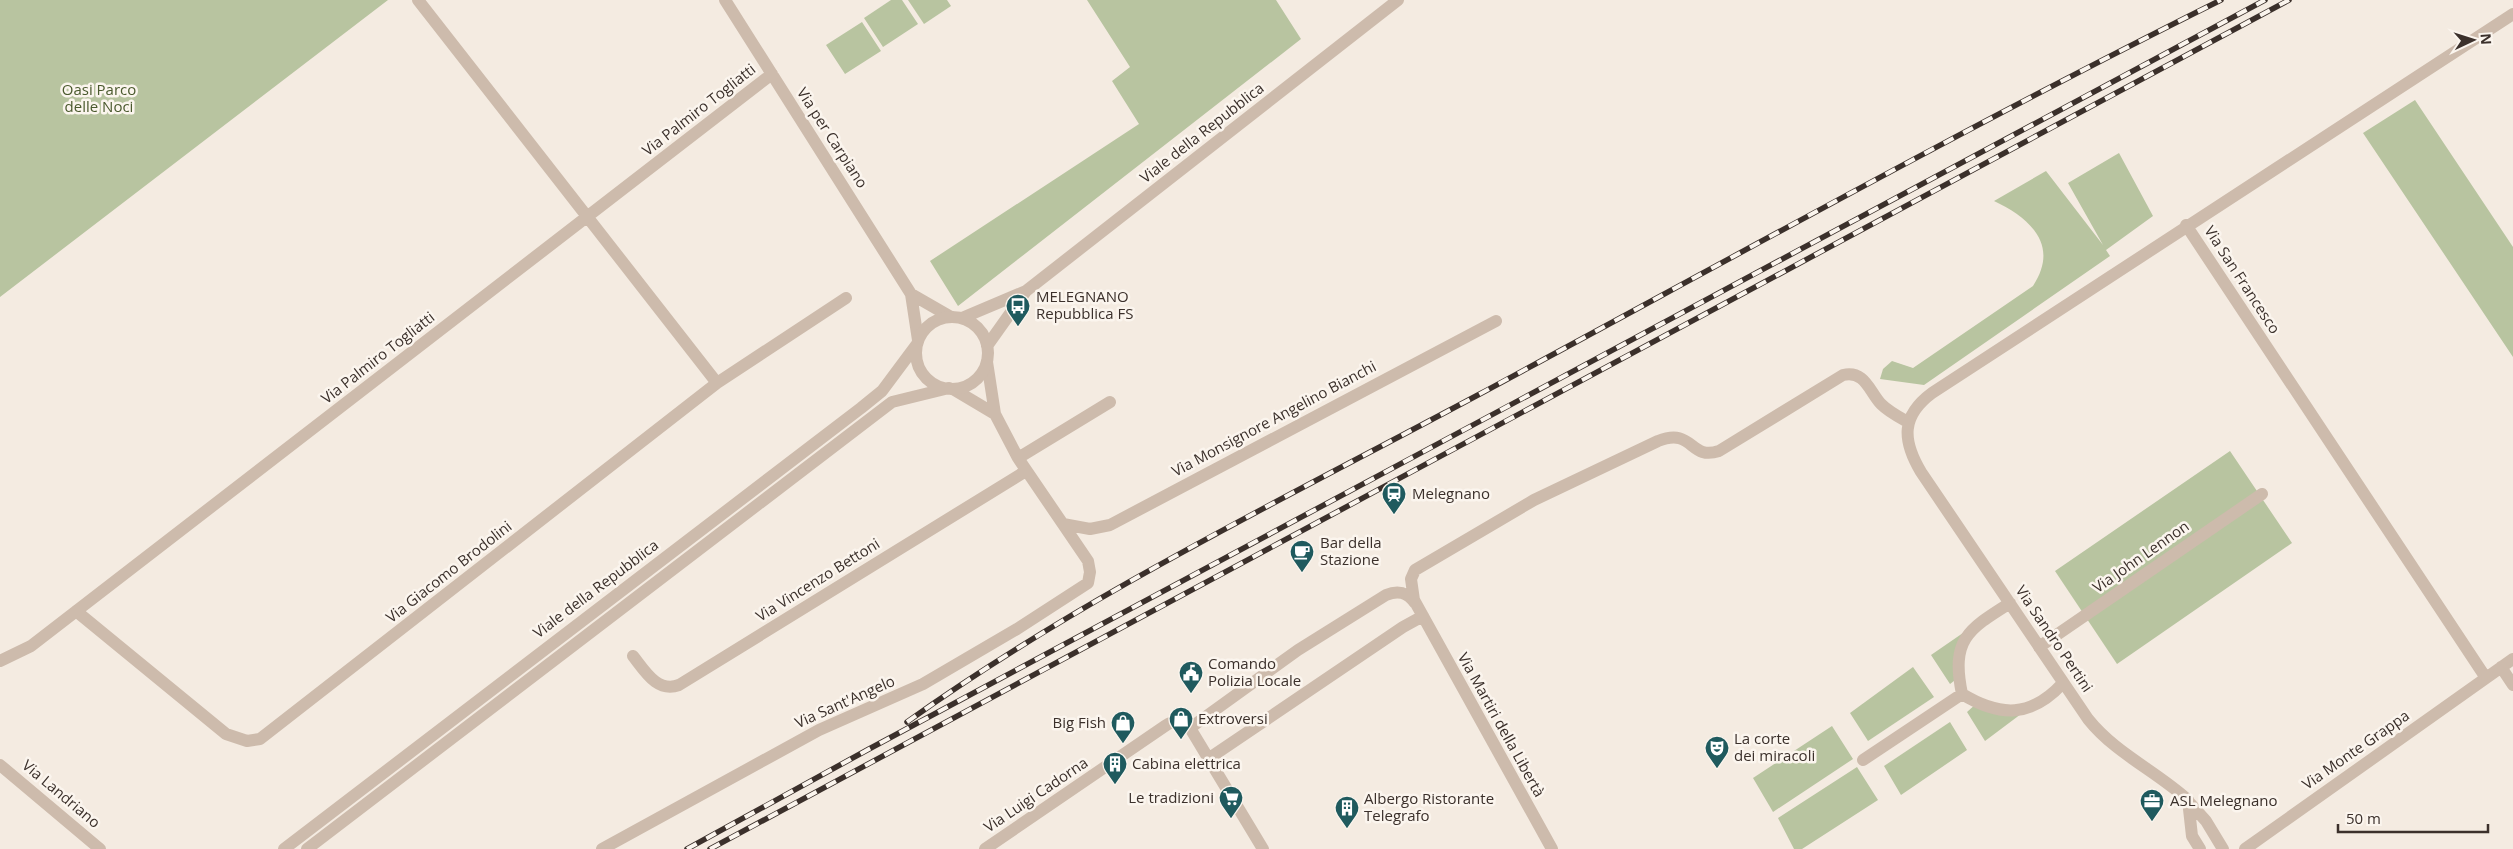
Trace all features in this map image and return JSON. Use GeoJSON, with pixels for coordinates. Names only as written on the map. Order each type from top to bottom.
{"type":"FeatureCollection","features":[{"type":"Feature","properties":{"kind":"street"},"geometry":{"type":"LineString","coordinates":[[418,0],[717,384]]}},
{"type":"Feature","properties":{"kind":"street","name":"Via per Carpiano"},"geometry":{"type":"LineString","coordinates":[[725,0],[911,294],[918,342]]}},
{"type":"Feature","properties":{"kind":"street","name":"Viale della Repubblica"},"geometry":{"type":"LineString","coordinates":[[987,346],[1026,291],[1398,0]]}},
{"type":"Feature","properties":{"kind":"street","name":"Via San Francesco"},"geometry":{"type":"LineString","coordinates":[[2486,678],[2186,225],[2513,14]]}},
{"type":"Feature","properties":{"kind":"street","name":"Via Palmiro Togliatti"},"geometry":{"type":"LineString","coordinates":[[0,661],[31,646],[772,74]]}},
{"type":"Feature","properties":{"kind":"street"},"geometry":{"type":"LineString","coordinates":[[1208,759],[1403,627],[1423,616],[1412,594],[1411,579],[1415,570],[1534,500],[1666,438],[1684,438],[1696,450],[1707,454],[1719,451],[1838,378],[1854,374],[1867,382],[1882,405],[1908,422],[1915,409],[1932,393],[2186,225]]}},
{"type":"Feature","properties":{"kind":"street","name":"Viale della Repubblica"},"geometry":{"type":"LineString","coordinates":[[284,849],[882,391],[931,323],[957,317],[1026,291]]}},
{"type":"Feature","properties":{"kind":"street","name":"Via per Carpiano"},"geometry":{"type":"LineString","coordinates":[[911,294],[957,317]]}},
{"type":"Feature","properties":{"kind":"street","name":"Via Giacomo Brodolini"},"geometry":{"type":"LineString","coordinates":[[76,611],[226,734],[247,742],[260,739],[717,384],[846,298]]}},
{"type":"Feature","properties":{"kind":"street"},"geometry":{"type":"LineString","coordinates":[[957,317],[973,323],[982,332],[987,346],[987,362],[995,414],[1026,471],[1063,524]]}},
{"type":"Feature","properties":{"kind":"street","name":"Via Monsignore Angelino Bianchi"},"geometry":{"type":"LineString","coordinates":[[1063,524],[1090,529],[1110,525],[1496,320]]}},
{"type":"Feature","properties":{"kind":"street"},"geometry":{"type":"LineString","coordinates":[[918,342],[918,364],[932,382],[951,389],[995,414]]}},
{"type":"Feature","properties":{"kind":"street","name":"Viale della Repubblica"},"geometry":{"type":"LineString","coordinates":[[308,849],[892,402],[966,386],[978,378],[987,362]]}},
{"type":"Feature","properties":{"kind":"street"},"geometry":{"type":"LineString","coordinates":[[1018,458],[1110,402]]}},
{"type":"Feature","properties":{"kind":"street","name":"Via Sandro Pertini"},"geometry":{"type":"LineString","coordinates":[[1908,422],[1909,444],[1918,466],[2088,719],[2105,738],[2172,786],[2188,800],[2206,821],[2223,849]]}},
{"type":"Feature","properties":{"kind":"street","name":"Via Vincenzo Bettoni"},"geometry":{"type":"LineString","coordinates":[[633,656],[652,679],[662,686],[668,688],[679,684],[1026,471]]}},
{"type":"Feature","properties":{"kind":"street","name":"Via John Lennon"},"geometry":{"type":"LineString","coordinates":[[2039,647],[2262,494]]}},
{"type":"Feature","properties":{"kind":"street","name":"Via Sant'Angelo"},"geometry":{"type":"LineString","coordinates":[[602,849],[680,808],[813,733],[902,695],[931,680],[1017,629],[1084,586],[1088,583],[1090,572],[1088,561],[1063,524]]}},
{"type":"Feature","properties":{"kind":"street","name":"Via Luigi Cadorna"},"geometry":{"type":"LineString","coordinates":[[985,849],[1170,723],[1185,724],[1386,595],[1396,592],[1409,596],[1423,616]]}},
{"type":"Feature","properties":{"kind":"street"},"geometry":{"type":"LineString","coordinates":[[1962,694],[1958,665],[1959,650],[1965,637],[1976,624],[2010,603]]}},
{"type":"Feature","properties":{"kind":"street","name":"Via Martiri della Libertà"},"geometry":{"type":"LineString","coordinates":[[1423,616],[1552,849]]}},
{"type":"Feature","properties":{"kind":"street","name":"Via Monte Grappa"},"geometry":{"type":"LineString","coordinates":[[2245,849],[2513,659]]}},
{"type":"Feature","properties":{"kind":"street"},"geometry":{"type":"LineString","coordinates":[[2501,667],[2513,685]]}},
{"type":"Feature","properties":{"kind":"street"},"geometry":{"type":"LineString","coordinates":[[1962,694],[1989,708],[2011,711],[2031,706],[2055,692],[2063,683]]}},
{"type":"Feature","properties":{"kind":"street"},"geometry":{"type":"LineString","coordinates":[[1863,760],[1962,694]]}},
{"type":"Feature","properties":{"kind":"street"},"geometry":{"type":"LineString","coordinates":[[1185,724],[1263,849]]}},
{"type":"Feature","properties":{"kind":"street","name":"Via Landriano"},"geometry":{"type":"LineString","coordinates":[[0,764],[100,849]]}},
{"type":"Feature","properties":{"kind":"street"},"geometry":{"type":"LineString","coordinates":[[2188,800],[2192,836],[2200,849]]}},
{"type":"Feature","properties":{"kind":"street"},"geometry":{"type":"LineString","coordinates":[[2187,849],[2192,836]]}},
{"type":"Feature","properties":{"kind":"green space","name":"Oasi Parco delle Noci"},"geometry":{"type":"Polygon","coordinates":[[[0,0],[388,0],[0,297],[0,0]]]}},
{"type":"Feature","properties":{"kind":"green space"},"geometry":{"type":"Polygon","coordinates":[[[891,0],[902,0],[918,24],[883,47],[864,18],[891,0]]]}},
{"type":"Feature","properties":{"kind":"green space"},"geometry":{"type":"Polygon","coordinates":[[[908,0],[947,0],[951,6],[924,24],[908,0]]]}},
{"type":"Feature","properties":{"kind":"green space"},"geometry":{"type":"Polygon","coordinates":[[[1087,0],[1276,0],[1301,39],[958,306],[930,261],[1139,124],[1112,81],[1130,67],[1087,0]]]}},
{"type":"Feature","properties":{"kind":"green space"},"geometry":{"type":"Polygon","coordinates":[[[862,22],[881,51],[845,74],[826,45],[862,22]]]}},
{"type":"Feature","properties":{"kind":"green space"},"geometry":{"type":"Polygon","coordinates":[[[2415,100],[2513,247],[2513,357],[2363,133],[2415,100]]]}},
{"type":"Feature","properties":{"kind":"green space"},"geometry":{"type":"Polygon","coordinates":[[[2119,153],[2153,216],[2106,250],[2110,256],[1924,385],[1880,379],[1883,369],[1892,361],[1913,368],[2033,286],[2041,271],[2043,258],[2042,246],[2037,234],[2019,216],[1994,201],[2046,171],[2103,245],[2068,183],[2119,153]]]}},
{"type":"Feature","properties":{"kind":"green space"},"geometry":{"type":"Polygon","coordinates":[[[2230,451],[2292,543],[2117,664],[2055,571],[2230,451]]]}},
{"type":"Feature","properties":{"kind":"green space"},"geometry":{"type":"Polygon","coordinates":[[[1976,624],[1970,631],[1959,677],[1950,684],[1931,655],[1976,624]]]}},
{"type":"Feature","properties":{"kind":"green space"},"geometry":{"type":"Polygon","coordinates":[[[1913,667],[1934,697],[1868,741],[1850,713],[1913,667]]]}},
{"type":"Feature","properties":{"kind":"green space"},"geometry":{"type":"Polygon","coordinates":[[[2037,702],[1985,741],[1967,712],[1977,703],[1997,710],[2037,702]]]}},
{"type":"Feature","properties":{"kind":"green space"},"geometry":{"type":"Polygon","coordinates":[[[1950,722],[1967,750],[1901,795],[1884,766],[1950,722]]]}},
{"type":"Feature","properties":{"kind":"green space"},"geometry":{"type":"Polygon","coordinates":[[[1832,726],[1853,759],[1773,812],[1753,778],[1832,726]]]}},
{"type":"Feature","properties":{"kind":"green space"},"geometry":{"type":"Polygon","coordinates":[[[1857,767],[1878,800],[1802,849],[1794,849],[1778,818],[1857,767]]]}},
{"type":"Feature","properties":{"kind":"railway"},"geometry":{"type":"LineString","coordinates":[[907,722],[1044,632],[1186,550],[1476,396],[1940,145],[2221,0]]}},
{"type":"Feature","properties":{"kind":"railway"},"geometry":{"type":"LineString","coordinates":[[687,849],[869,749],[2265,0]]}},
{"type":"Feature","properties":{"kind":"railway"},"geometry":{"type":"LineString","coordinates":[[710,849],[2289,0]]}},
{"type":"Feature","properties":{"kind":"place","name":"MELEGNANO Repubblica FS"},"geometry":{"type":"Point","coordinates":[1018,327]}},
{"type":"Feature","properties":{"kind":"place","name":"Melegnano"},"geometry":{"type":"Point","coordinates":[1394,515]}},
{"type":"Feature","properties":{"kind":"place","name":"Bar della Stazione"},"geometry":{"type":"Point","coordinates":[1302,573]}},
{"type":"Feature","properties":{"kind":"place","name":"Comando Polizia Locale"},"geometry":{"type":"Point","coordinates":[1191,694]}},
{"type":"Feature","properties":{"kind":"place","name":"Extroversi"},"geometry":{"type":"Point","coordinates":[1181,740]}},
{"type":"Feature","properties":{"kind":"place","name":"Big Fish"},"geometry":{"type":"Point","coordinates":[1123,744]}},
{"type":"Feature","properties":{"kind":"place","name":"La corte dei miracoli"},"geometry":{"type":"Point","coordinates":[1717,769]}},
{"type":"Feature","properties":{"kind":"place","name":"Cabina elettrica"},"geometry":{"type":"Point","coordinates":[1115,785]}},
{"type":"Feature","properties":{"kind":"place","name":"Le tradizioni"},"geometry":{"type":"Point","coordinates":[1231,819]}},
{"type":"Feature","properties":{"kind":"place","name":"ASL Melegnano"},"geometry":{"type":"Point","coordinates":[2152,822]}},
{"type":"Feature","properties":{"kind":"place","name":"Albergo Ristorante Telegrafo"},"geometry":{"type":"Point","coordinates":[1347,829]}}]}
